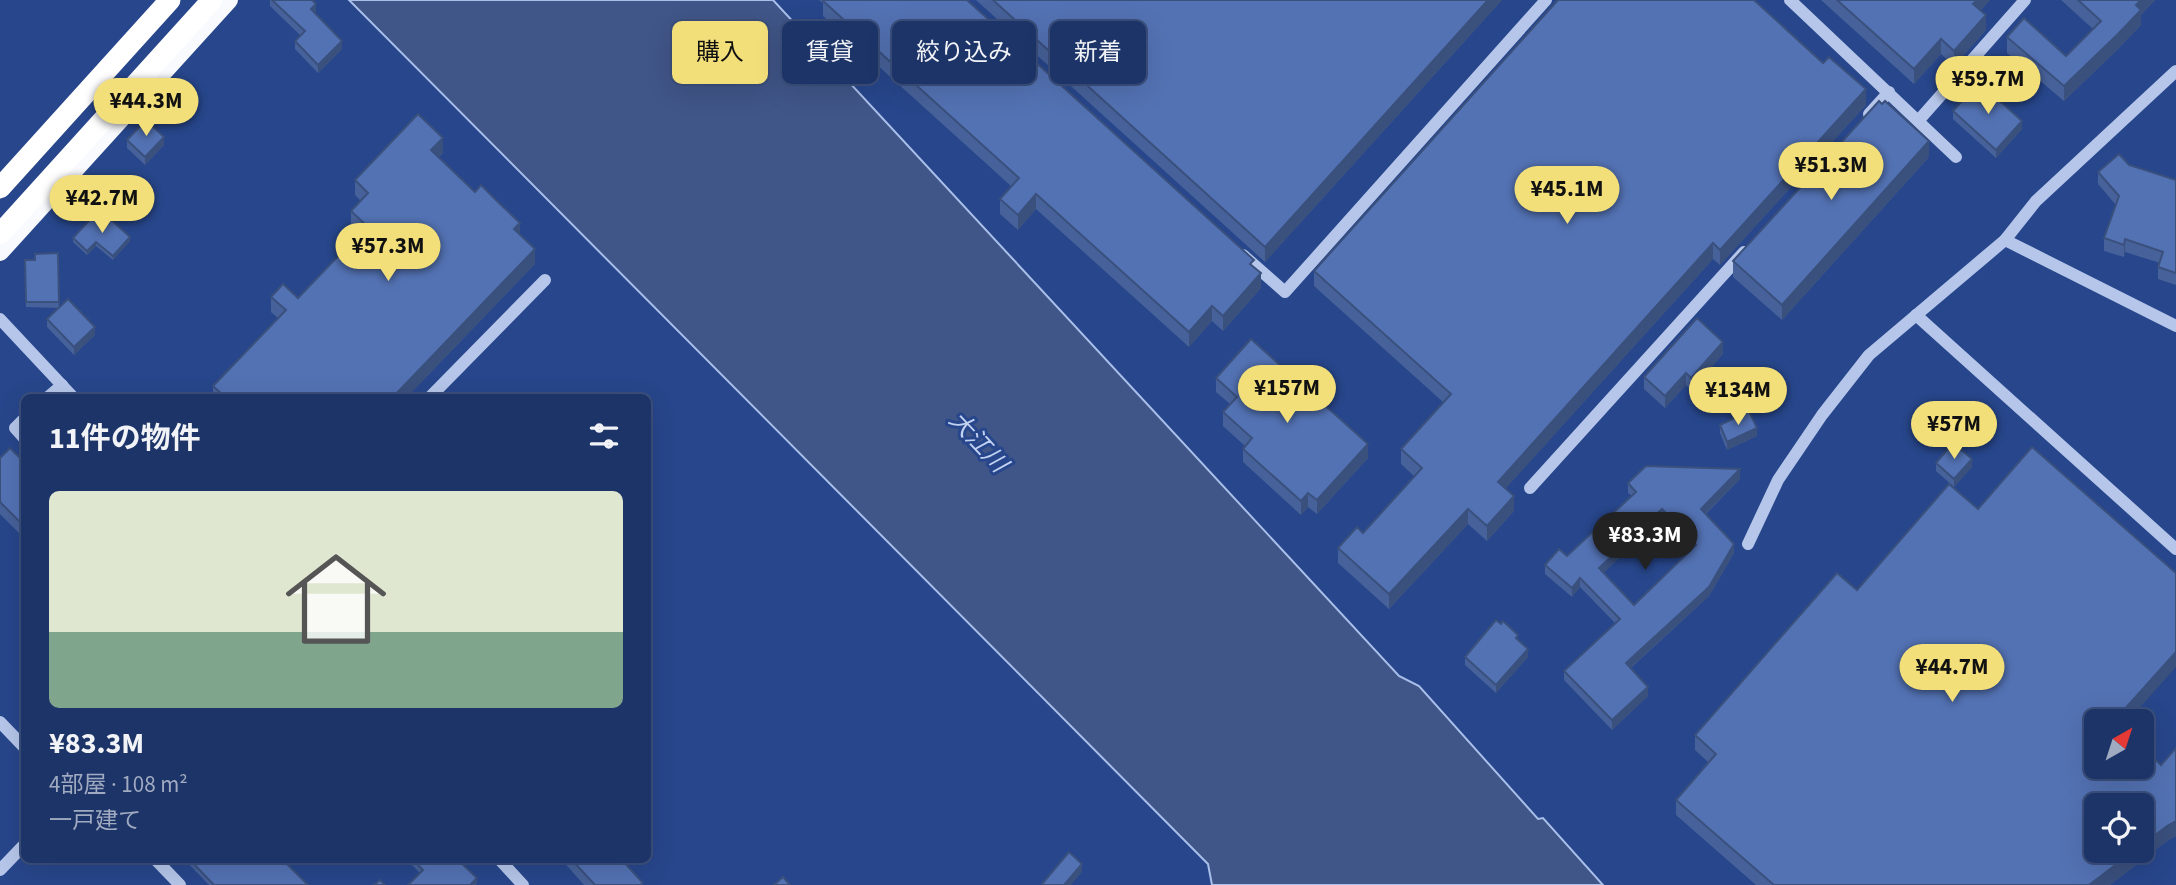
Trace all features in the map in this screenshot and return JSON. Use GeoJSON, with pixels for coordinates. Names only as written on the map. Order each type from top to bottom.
{"type":"FeatureCollection","features":[{"type":"Feature","properties":{"kind":"highway"},"geometry":{"type":"LineString","coordinates":[[0,188],[170,0]]}},
{"type":"Feature","properties":{"kind":"highway"},"geometry":{"type":"LineString","coordinates":[[0,234],[212,0]]}},
{"type":"Feature","properties":{"kind":"main road"},"geometry":{"type":"LineString","coordinates":[[0,174],[158,0]]}},
{"type":"Feature","properties":{"kind":"main road"},"geometry":{"type":"LineString","coordinates":[[0,252],[229,0]]}},
{"type":"Feature","properties":{"kind":"street"},"geometry":{"type":"LineString","coordinates":[[1233,246],[1284,292],[1546,0]]}},
{"type":"Feature","properties":{"kind":"street"},"geometry":{"type":"LineString","coordinates":[[1790,0],[1956,157]]}},
{"type":"Feature","properties":{"kind":"street"},"geometry":{"type":"LineString","coordinates":[[1919,120],[2025,0]]}},
{"type":"Feature","properties":{"kind":"street"},"geometry":{"type":"LineString","coordinates":[[1748,544],[1778,480],[1822,415],[1869,355],[2005,240],[2036,201],[2176,71]]}},
{"type":"Feature","properties":{"kind":"street"},"geometry":{"type":"LineString","coordinates":[[1861,122],[1889,92]]}},
{"type":"Feature","properties":{"kind":"street"},"geometry":{"type":"LineString","coordinates":[[2005,240],[2176,326]]}},
{"type":"Feature","properties":{"kind":"street"},"geometry":{"type":"LineString","coordinates":[[1530,488],[1751,244]]}},
{"type":"Feature","properties":{"kind":"street"},"geometry":{"type":"LineString","coordinates":[[433,394],[545,280]]}},
{"type":"Feature","properties":{"kind":"street"},"geometry":{"type":"LineString","coordinates":[[1916,315],[2176,549]]}},
{"type":"Feature","properties":{"kind":"street"},"geometry":{"type":"LineString","coordinates":[[0,319],[70,394]]}},
{"type":"Feature","properties":{"kind":"street"},"geometry":{"type":"LineString","coordinates":[[52,394],[62,385]]}},
{"type":"Feature","properties":{"kind":"street"},"geometry":{"type":"LineString","coordinates":[[0,722],[21,744]]}},
{"type":"Feature","properties":{"kind":"street"},"geometry":{"type":"LineString","coordinates":[[0,870],[21,848]]}},
{"type":"Feature","properties":{"kind":"street"},"geometry":{"type":"LineString","coordinates":[[159,863],[180,885]]}},
{"type":"Feature","properties":{"kind":"street"},"geometry":{"type":"LineString","coordinates":[[503,863],[523,885]]}},
{"type":"Feature","properties":{"kind":"water","name":"大江川"},"geometry":{"type":"Polygon","coordinates":[[[349,0],[773,0],[792,21],[782,21],[782,84],[851,84],[1399,676],[1419,686],[1538,819],[1543,818],[1603,885],[1212,885],[1208,864],[349,0]]]}},
{"type":"Feature","properties":{"kind":"building"},"geometry":{"type":"Polygon","coordinates":[[[272,0],[312,0],[316,4],[311,9],[342,41],[318,65],[295,41],[305,31],[272,0]]]}},
{"type":"Feature","properties":{"kind":"building"},"geometry":{"type":"Polygon","coordinates":[[[967,0],[990,21],[892,21],[892,63],[878,51],[878,21],[845,21],[823,1],[967,0]]]}},
{"type":"Feature","properties":{"kind":"building"},"geometry":{"type":"Polygon","coordinates":[[[993,0],[1488,0],[1265,247],[1086,84],[1146,84],[1146,21],[1050,21],[1050,52],[1036,39],[1036,21],[1016,21],[993,0]]]}},
{"type":"Feature","properties":{"kind":"building"},"geometry":{"type":"Polygon","coordinates":[[[1558,0],[1754,0],[1823,63],[1829,57],[1866,89],[1720,250],[1713,243],[1498,482],[1514,496],[1487,526],[1468,509],[1389,594],[1338,548],[1357,527],[1363,533],[1422,468],[1401,449],[1451,394],[1314,271],[1558,0]]]}},
{"type":"Feature","properties":{"kind":"building"},"geometry":{"type":"Polygon","coordinates":[[[1837,0],[1977,0],[1973,4],[1986,15],[1954,51],[1941,39],[1914,69],[1837,0]]]}},
{"type":"Feature","properties":{"kind":"building"},"geometry":{"type":"Polygon","coordinates":[[[2078,0],[2141,0],[2136,5],[2141,10],[2064,86],[2007,37],[2024,18],[2066,56],[2101,21],[2078,0]]]}},
{"type":"Feature","properties":{"kind":"building"},"geometry":{"type":"Polygon","coordinates":[[[1036,63],[1050,75],[1050,84],[1060,84],[1254,260],[1250,264],[1261,273],[1223,316],[1212,306],[1189,332],[1036,194],[1018,215],[1000,199],[1019,178],[915,84],[1036,84],[1036,63]]]}},
{"type":"Feature","properties":{"kind":"building"},"geometry":{"type":"Polygon","coordinates":[[[1979,82],[2022,121],[1996,150],[1953,111],[1979,82]]]}},
{"type":"Feature","properties":{"kind":"building"},"geometry":{"type":"Polygon","coordinates":[[[1879,101],[1882,104],[1885,101],[1929,141],[1782,305],[1733,261],[1879,101]]]}},
{"type":"Feature","properties":{"kind":"building"},"geometry":{"type":"Polygon","coordinates":[[[418,114],[443,138],[431,150],[475,192],[481,185],[520,223],[514,229],[535,249],[396,394],[222,394],[213,386],[286,310],[271,297],[283,284],[298,298],[367,226],[351,211],[368,193],[355,180],[418,114]]]}},
{"type":"Feature","properties":{"kind":"building"},"geometry":{"type":"Polygon","coordinates":[[[146,120],[164,137],[145,157],[127,140],[146,120]]]}},
{"type":"Feature","properties":{"kind":"building"},"geometry":{"type":"Polygon","coordinates":[[[2119,154],[2129,165],[2176,180],[2176,273],[2158,267],[2163,252],[2125,239],[2124,245],[2104,238],[2119,196],[2098,172],[2119,154]]]}},
{"type":"Feature","properties":{"kind":"building"},"geometry":{"type":"Polygon","coordinates":[[[95,214],[102,221],[107,216],[130,237],[113,256],[96,242],[87,251],[73,238],[95,214]]]}},
{"type":"Feature","properties":{"kind":"building"},"geometry":{"type":"Polygon","coordinates":[[[58,253],[59,302],[26,302],[25,260],[35,260],[35,254],[58,253]]]}},
{"type":"Feature","properties":{"kind":"building"},"geometry":{"type":"Polygon","coordinates":[[[68,299],[95,327],[74,347],[47,319],[68,299]]]}},
{"type":"Feature","properties":{"kind":"building"},"geometry":{"type":"Polygon","coordinates":[[[1697,318],[1723,342],[1691,378],[1686,373],[1665,396],[1644,377],[1697,318]]]}},
{"type":"Feature","properties":{"kind":"building"},"geometry":{"type":"Polygon","coordinates":[[[1251,339],[1368,444],[1317,500],[1308,493],[1301,501],[1243,449],[1252,438],[1223,412],[1237,397],[1216,378],[1251,339]]]}},
{"type":"Feature","properties":{"kind":"building"},"geometry":{"type":"Polygon","coordinates":[[[1749,411],[1757,428],[1727,442],[1720,425],[1749,411]]]}},
{"type":"Feature","properties":{"kind":"building"},"geometry":{"type":"Polygon","coordinates":[[[1953,443],[1972,459],[1954,479],[1936,463],[1953,443]]]}},
{"type":"Feature","properties":{"kind":"building"},"geometry":{"type":"Polygon","coordinates":[[[2032,447],[2176,573],[2176,652],[2125,709],[2084,709],[2084,779],[2154,779],[2154,759],[2161,765],[2176,748],[2176,821],[2154,836],[2154,793],[2084,793],[2084,863],[2118,863],[2089,885],[1774,885],[1676,800],[1716,754],[1695,735],[1837,573],[1857,590],[1949,484],[1978,509],[2032,447]]]}},
{"type":"Feature","properties":{"kind":"building"},"geometry":{"type":"Polygon","coordinates":[[[10,448],[21,459],[21,523],[0,502],[0,458],[10,448]]]}},
{"type":"Feature","properties":{"kind":"building"},"geometry":{"type":"Polygon","coordinates":[[[1646,466],[1740,469],[1701,509],[1734,544],[1709,587],[1626,663],[1648,687],[1612,720],[1564,671],[1620,619],[1580,578],[1572,588],[1545,565],[1559,549],[1567,556],[1636,492],[1628,483],[1646,466]],[[1662,509],[1599,568],[1634,605],[1696,545],[1662,509]]]}},
{"type":"Feature","properties":{"kind":"building"},"geometry":{"type":"Polygon","coordinates":[[[1496,620],[1501,624],[1503,621],[1528,649],[1496,685],[1465,657],[1496,620]]]}},
{"type":"Feature","properties":{"kind":"building"},"geometry":{"type":"Polygon","coordinates":[[[1069,852],[1082,864],[1064,885],[1043,885],[1042,884],[1069,852]]]}},
{"type":"Feature","properties":{"kind":"building"},"geometry":{"type":"Polygon","coordinates":[[[193,863],[286,863],[308,885],[214,885],[193,863]]]}},
{"type":"Feature","properties":{"kind":"building"},"geometry":{"type":"Polygon","coordinates":[[[416,863],[461,863],[477,878],[470,885],[408,885],[423,870],[416,863]]]}},
{"type":"Feature","properties":{"kind":"building"},"geometry":{"type":"Polygon","coordinates":[[[575,863],[625,863],[643,883],[640,885],[595,885],[575,863]]]}},
{"type":"Feature","properties":{"kind":"building"},"geometry":{"type":"Polygon","coordinates":[[[783,877],[790,885],[774,885],[783,877]]]}}]}
